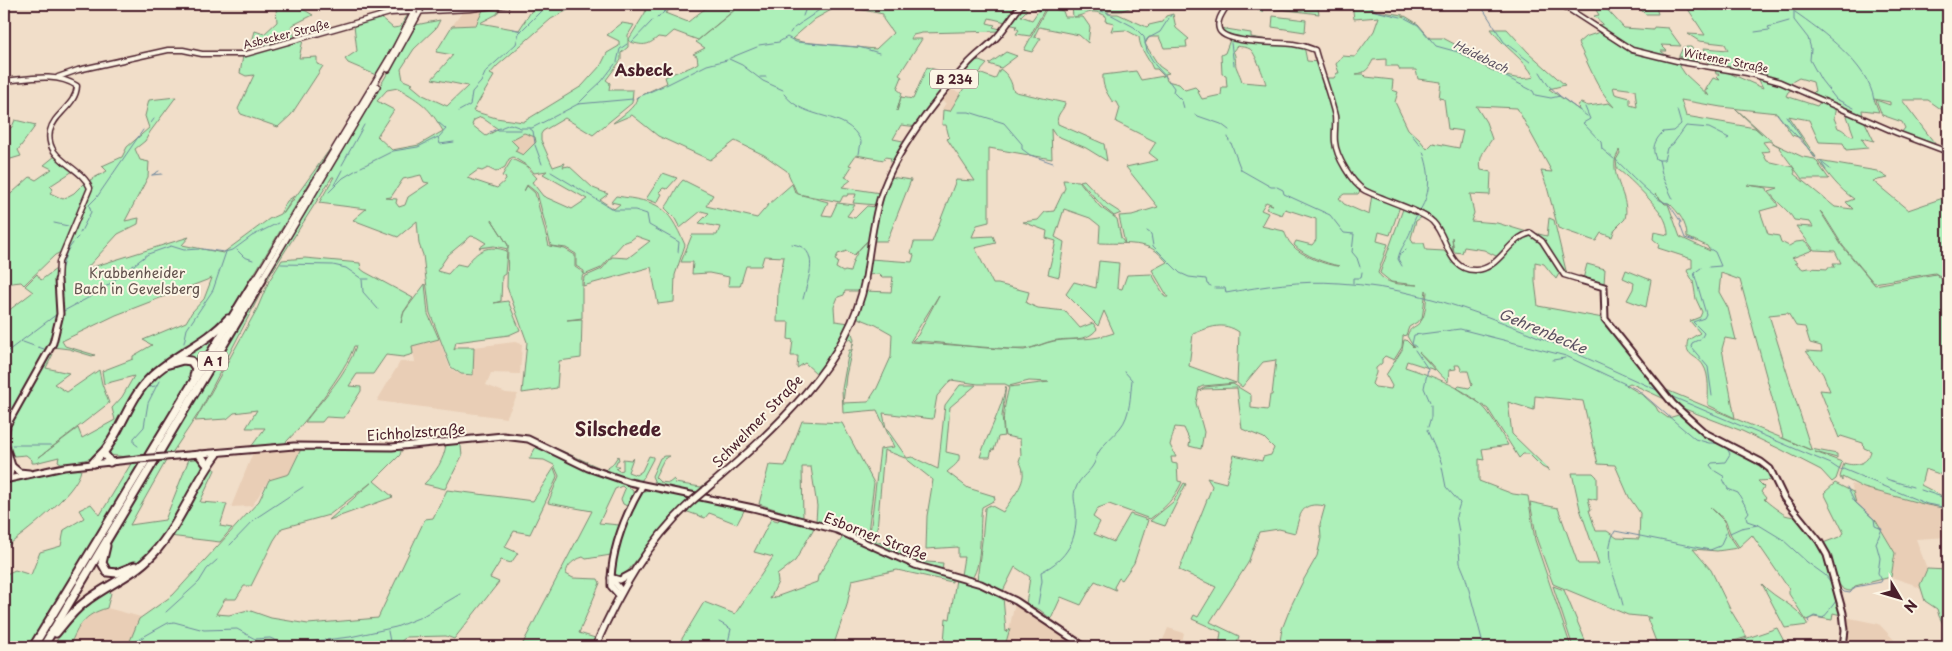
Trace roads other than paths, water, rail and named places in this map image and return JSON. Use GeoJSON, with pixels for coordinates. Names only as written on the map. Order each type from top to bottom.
{"type":"FeatureCollection","features":[{"type":"Feature","properties":{"kind":"highway","name":"A 1"},"geometry":{"type":"LineString","coordinates":[[43,647],[419,8]]}},
{"type":"Feature","properties":{"kind":"highway","name":"A 1"},"geometry":{"type":"LineString","coordinates":[[33,647],[382,73]]}},
{"type":"Feature","properties":{"kind":"highway"},"geometry":{"type":"LineString","coordinates":[[96,463],[105,453],[136,395],[157,371],[171,360],[212,336],[240,305]]}},
{"type":"Feature","properties":{"kind":"highway"},"geometry":{"type":"LineString","coordinates":[[157,371],[183,360],[194,363],[196,372],[187,392]]}},
{"type":"Feature","properties":{"kind":"highway"},"geometry":{"type":"LineString","coordinates":[[105,453],[110,462]]}},
{"type":"Feature","properties":{"kind":"highway"},"geometry":{"type":"LineString","coordinates":[[43,647],[76,609],[94,595],[141,566],[151,556],[167,536],[214,454]]}},
{"type":"Feature","properties":{"kind":"highway"},"geometry":{"type":"LineString","coordinates":[[200,455],[206,465]]}},
{"type":"Feature","properties":{"kind":"highway"},"geometry":{"type":"LineString","coordinates":[[111,532],[102,563],[107,572],[117,573],[126,570],[151,556]]}},
{"type":"Feature","properties":{"kind":"main road","name":"Asbecker Straße"},"geometry":{"type":"LineString","coordinates":[[63,76],[168,50],[211,54],[251,53],[337,30],[390,12],[471,9],[508,4]]}},
{"type":"Feature","properties":{"kind":"main road","name":"Schwelmer Straße"},"geometry":{"type":"LineString","coordinates":[[595,647],[620,593],[660,532],[740,459],[798,401],[842,340],[854,318],[861,297],[882,194],[889,176],[916,133],[964,67],[994,40],[1022,4]]}},
{"type":"Feature","properties":{"kind":"main road"},"geometry":{"type":"LineString","coordinates":[[1228,4],[1219,19],[1219,30],[1222,34],[1244,40],[1306,46],[1315,50],[1335,117],[1334,145],[1355,183],[1363,189],[1432,220],[1445,250],[1456,262],[1467,268],[1482,270],[1489,266],[1522,235],[1531,233],[1543,242],[1555,264],[1564,275],[1604,287],[1606,296],[1603,311],[1605,319],[1673,404],[1698,428],[1761,462],[1770,469],[1784,498],[1819,541],[1827,555],[1842,613],[1845,630],[1843,647]]}},
{"type":"Feature","properties":{"kind":"main road","name":"Wittener Straße"},"geometry":{"type":"LineString","coordinates":[[1561,4],[1632,50],[1676,61],[1746,72],[1786,84],[1891,130],[1948,152]]}},
{"type":"Feature","properties":{"kind":"main road"},"geometry":{"type":"LineString","coordinates":[[4,81],[63,76],[76,86],[76,93],[54,122],[50,131],[50,138],[59,158],[68,167],[86,178],[90,184],[90,190],[59,262],[60,314],[53,344],[7,425],[5,443],[12,466],[19,472],[33,473]]}},
{"type":"Feature","properties":{"kind":"main road","name":"Eichholzstraße"},"geometry":{"type":"LineString","coordinates":[[110,462],[299,446],[406,446],[516,437],[535,441],[588,468],[642,486]]}},
{"type":"Feature","properties":{"kind":"main road"},"geometry":{"type":"LineString","coordinates":[[6,480],[33,473],[110,462]]}},
{"type":"Feature","properties":{"kind":"main road"},"geometry":{"type":"LineString","coordinates":[[6,480],[12,466]]}},
{"type":"Feature","properties":{"kind":"main road"},"geometry":{"type":"LineString","coordinates":[[629,482],[637,495]]}},
{"type":"Feature","properties":{"kind":"main road"},"geometry":{"type":"LineString","coordinates":[[620,593],[611,586],[616,543],[624,519],[642,486]]}},
{"type":"Feature","properties":{"kind":"main road","name":"Esborner Straße"},"geometry":{"type":"LineString","coordinates":[[642,486],[728,502],[837,530],[914,565],[967,580],[997,591],[1024,605],[1085,647]]}},
{"type":"Feature","properties":{"kind":"main road"},"geometry":{"type":"LineString","coordinates":[[611,578],[620,580],[631,574]]}},
{"type":"Feature","properties":{"kind":"waterway"},"geometry":{"type":"LineString","coordinates":[[521,31],[548,4]]}},
{"type":"Feature","properties":{"kind":"waterway"},"geometry":{"type":"LineString","coordinates":[[662,14],[672,4]]}},
{"type":"Feature","properties":{"kind":"waterway"},"geometry":{"type":"LineString","coordinates":[[802,4],[806,8],[803,16]]}},
{"type":"Feature","properties":{"kind":"waterway"},"geometry":{"type":"LineString","coordinates":[[807,7],[812,4]]}},
{"type":"Feature","properties":{"kind":"waterway"},"geometry":{"type":"LineString","coordinates":[[835,4],[841,4]]}},
{"type":"Feature","properties":{"kind":"waterway"},"geometry":{"type":"LineString","coordinates":[[863,6],[882,4]]}},
{"type":"Feature","properties":{"kind":"waterway"},"geometry":{"type":"LineString","coordinates":[[1095,4],[1102,10]]}},
{"type":"Feature","properties":{"kind":"waterway","name":"Heidebach"},"geometry":{"type":"LineString","coordinates":[[1364,4],[1375,11],[1401,17]]}},
{"type":"Feature","properties":{"kind":"waterway"},"geometry":{"type":"LineString","coordinates":[[1480,4],[1504,42],[1530,62]]}},
{"type":"Feature","properties":{"kind":"waterway"},"geometry":{"type":"LineString","coordinates":[[1793,4],[1793,7],[1796,8]]}},
{"type":"Feature","properties":{"kind":"waterway"},"geometry":{"type":"LineString","coordinates":[[1938,7],[1943,4]]}},
{"type":"Feature","properties":{"kind":"waterway"},"geometry":{"type":"LineString","coordinates":[[815,13],[826,5]]}},
{"type":"Feature","properties":{"kind":"waterway"},"geometry":{"type":"LineString","coordinates":[[846,5],[857,6]]}},
{"type":"Feature","properties":{"kind":"waterway"},"geometry":{"type":"LineString","coordinates":[[855,6],[854,10],[873,5]]}},
{"type":"Feature","properties":{"kind":"waterway"},"geometry":{"type":"LineString","coordinates":[[1794,11],[1794,20],[1808,38],[1811,49],[1810,60],[1821,80],[1836,99],[1854,108]]}},
{"type":"Feature","properties":{"kind":"waterway"},"geometry":{"type":"LineString","coordinates":[[1106,12],[1134,27],[1144,37],[1145,43]]}},
{"type":"Feature","properties":{"kind":"waterway"},"geometry":{"type":"LineString","coordinates":[[1795,12],[1831,39],[1854,62],[1870,87],[1874,100]]}},
{"type":"Feature","properties":{"kind":"waterway"},"geometry":{"type":"LineString","coordinates":[[802,22],[814,14]]}},
{"type":"Feature","properties":{"kind":"waterway"},"geometry":{"type":"LineString","coordinates":[[657,18],[660,15]]}},
{"type":"Feature","properties":{"kind":"waterway"},"geometry":{"type":"LineString","coordinates":[[1145,43],[1147,39],[1160,32],[1171,15]]}},
{"type":"Feature","properties":{"kind":"waterway","name":"Heidebach"},"geometry":{"type":"LineString","coordinates":[[1405,18],[1418,25],[1436,46],[1458,52],[1533,91],[1535,95],[1551,98],[1560,96]]}},
{"type":"Feature","properties":{"kind":"waterway"},"geometry":{"type":"LineString","coordinates":[[632,42],[652,21]]}},
{"type":"Feature","properties":{"kind":"waterway"},"geometry":{"type":"LineString","coordinates":[[1770,30],[1768,27],[1789,21]]}},
{"type":"Feature","properties":{"kind":"waterway"},"geometry":{"type":"LineString","coordinates":[[794,28],[801,23]]}},
{"type":"Feature","properties":{"kind":"waterway"},"geometry":{"type":"LineString","coordinates":[[513,29],[521,31]]}},
{"type":"Feature","properties":{"kind":"waterway"},"geometry":{"type":"LineString","coordinates":[[1755,32],[1769,30]]}},
{"type":"Feature","properties":{"kind":"waterway"},"geometry":{"type":"LineString","coordinates":[[459,111],[470,105],[472,92],[481,82],[486,71],[516,44],[521,31]]}},
{"type":"Feature","properties":{"kind":"waterway"},"geometry":{"type":"LineString","coordinates":[[759,45],[779,42],[787,37],[796,42],[859,47],[879,53]]}},
{"type":"Feature","properties":{"kind":"waterway"},"geometry":{"type":"LineString","coordinates":[[1145,43],[1147,51],[1155,65],[1167,78]]}},
{"type":"Feature","properties":{"kind":"waterway"},"geometry":{"type":"LineString","coordinates":[[1231,43],[1234,65]]}},
{"type":"Feature","properties":{"kind":"waterway"},"geometry":{"type":"LineString","coordinates":[[617,62],[620,49],[627,44]]}},
{"type":"Feature","properties":{"kind":"waterway"},"geometry":{"type":"LineString","coordinates":[[730,58],[757,47]]}},
{"type":"Feature","properties":{"kind":"waterway"},"geometry":{"type":"LineString","coordinates":[[729,59],[742,65],[763,81],[783,90]]}},
{"type":"Feature","properties":{"kind":"waterway"},"geometry":{"type":"LineString","coordinates":[[691,73],[707,65],[727,60]]}},
{"type":"Feature","properties":{"kind":"waterway"},"geometry":{"type":"LineString","coordinates":[[589,93],[602,81],[615,64]]}},
{"type":"Feature","properties":{"kind":"waterway"},"geometry":{"type":"LineString","coordinates":[[1540,72],[1548,85],[1560,96]]}},
{"type":"Feature","properties":{"kind":"waterway"},"geometry":{"type":"LineString","coordinates":[[666,85],[688,74]]}},
{"type":"Feature","properties":{"kind":"waterway"},"geometry":{"type":"LineString","coordinates":[[760,77],[766,77]]}},
{"type":"Feature","properties":{"kind":"waterway"},"geometry":{"type":"LineString","coordinates":[[1169,81],[1174,88],[1173,92],[1182,101],[1184,108]]}},
{"type":"Feature","properties":{"kind":"waterway"},"geometry":{"type":"LineString","coordinates":[[636,98],[663,86]]}},
{"type":"Feature","properties":{"kind":"waterway"},"geometry":{"type":"LineString","coordinates":[[578,104],[588,94]]}},
{"type":"Feature","properties":{"kind":"waterway"},"geometry":{"type":"LineString","coordinates":[[784,94],[803,109],[846,124],[861,141]]}},
{"type":"Feature","properties":{"kind":"waterway"},"geometry":{"type":"LineString","coordinates":[[1560,96],[1587,116]]}},
{"type":"Feature","properties":{"kind":"waterway"},"geometry":{"type":"LineString","coordinates":[[578,104],[633,99]]}},
{"type":"Feature","properties":{"kind":"waterway"},"geometry":{"type":"LineString","coordinates":[[561,113],[578,104]]}},
{"type":"Feature","properties":{"kind":"waterway"},"geometry":{"type":"LineString","coordinates":[[1585,107],[1590,119],[1583,123],[1601,142],[1602,149],[1614,159]]}},
{"type":"Feature","properties":{"kind":"waterway"},"geometry":{"type":"LineString","coordinates":[[1659,160],[1656,159],[1655,144],[1663,132],[1673,131],[1681,124],[1677,110]]}},
{"type":"Feature","properties":{"kind":"waterway"},"geometry":{"type":"LineString","coordinates":[[958,112],[969,112],[1004,123],[1022,144],[1022,149],[1030,155],[1053,163]]}},
{"type":"Feature","properties":{"kind":"waterway"},"geometry":{"type":"LineString","coordinates":[[529,128],[559,114]]}},
{"type":"Feature","properties":{"kind":"waterway"},"geometry":{"type":"LineString","coordinates":[[1777,114],[1816,158]]}},
{"type":"Feature","properties":{"kind":"waterway"},"geometry":{"type":"LineString","coordinates":[[1195,115],[1221,124],[1229,130]]}},
{"type":"Feature","properties":{"kind":"waterway"},"geometry":{"type":"LineString","coordinates":[[1786,116],[1801,137]]}},
{"type":"Feature","properties":{"kind":"waterway"},"geometry":{"type":"LineString","coordinates":[[151,123],[154,119]]}},
{"type":"Feature","properties":{"kind":"waterway"},"geometry":{"type":"LineString","coordinates":[[438,122],[446,129],[439,137]]}},
{"type":"Feature","properties":{"kind":"waterway"},"geometry":{"type":"LineString","coordinates":[[495,130],[510,124],[521,128],[529,128]]}},
{"type":"Feature","properties":{"kind":"waterway"},"geometry":{"type":"LineString","coordinates":[[342,165],[364,125]]}},
{"type":"Feature","properties":{"kind":"waterway"},"geometry":{"type":"LineString","coordinates":[[1659,160],[1664,160],[1667,148],[1673,144],[1686,126],[1709,128],[1729,138],[1727,139]]}},
{"type":"Feature","properties":{"kind":"waterway"},"geometry":{"type":"LineString","coordinates":[[529,128],[533,131],[535,143]]}},
{"type":"Feature","properties":{"kind":"waterway"},"geometry":{"type":"LineString","coordinates":[[80,233],[91,212],[89,205],[97,197],[143,130]]}},
{"type":"Feature","properties":{"kind":"waterway"},"geometry":{"type":"LineString","coordinates":[[490,132],[495,130]]}},
{"type":"Feature","properties":{"kind":"waterway"},"geometry":{"type":"LineString","coordinates":[[495,130],[521,130]]}},
{"type":"Feature","properties":{"kind":"waterway"},"geometry":{"type":"LineString","coordinates":[[1412,135],[1420,145]]}},
{"type":"Feature","properties":{"kind":"waterway"},"geometry":{"type":"LineString","coordinates":[[361,167],[393,151],[418,147],[438,137],[440,144],[454,142]]}},
{"type":"Feature","properties":{"kind":"waterway"},"geometry":{"type":"LineString","coordinates":[[1228,137],[1229,141]]}},
{"type":"Feature","properties":{"kind":"waterway"},"geometry":{"type":"LineString","coordinates":[[859,154],[861,142]]}},
{"type":"Feature","properties":{"kind":"waterway"},"geometry":{"type":"LineString","coordinates":[[1231,143],[1241,170],[1271,187],[1275,187]]}},
{"type":"Feature","properties":{"kind":"waterway"},"geometry":{"type":"LineString","coordinates":[[535,145],[542,164]]}},
{"type":"Feature","properties":{"kind":"waterway"},"geometry":{"type":"LineString","coordinates":[[1420,210],[1427,196],[1429,181],[1423,152]]}},
{"type":"Feature","properties":{"kind":"waterway"},"geometry":{"type":"LineString","coordinates":[[1616,160],[1656,198],[1668,203],[1681,222],[1680,225],[1685,238],[1694,241]]}},
{"type":"Feature","properties":{"kind":"waterway"},"geometry":{"type":"LineString","coordinates":[[1659,160],[1662,174]]}},
{"type":"Feature","properties":{"kind":"waterway"},"geometry":{"type":"LineString","coordinates":[[1820,161],[1830,169]]}},
{"type":"Feature","properties":{"kind":"waterway"},"geometry":{"type":"LineString","coordinates":[[1822,164],[1826,170]]}},
{"type":"Feature","properties":{"kind":"waterway"},"geometry":{"type":"LineString","coordinates":[[329,192],[343,178],[358,169]]}},
{"type":"Feature","properties":{"kind":"waterway"},"geometry":{"type":"LineString","coordinates":[[334,185],[342,170]]}},
{"type":"Feature","properties":{"kind":"waterway"},"geometry":{"type":"LineString","coordinates":[[159,171],[152,175],[162,174]]}},
{"type":"Feature","properties":{"kind":"waterway"},"geometry":{"type":"LineString","coordinates":[[551,172],[614,210],[635,210],[647,214],[649,225],[679,242],[678,252]]}},
{"type":"Feature","properties":{"kind":"waterway"},"geometry":{"type":"LineString","coordinates":[[1662,176],[1673,199]]}},
{"type":"Feature","properties":{"kind":"waterway"},"geometry":{"type":"LineString","coordinates":[[1277,187],[1283,190],[1284,194],[1330,215],[1344,233],[1354,234],[1352,252],[1357,258],[1360,267]]}},
{"type":"Feature","properties":{"kind":"waterway"},"geometry":{"type":"LineString","coordinates":[[1402,266],[1398,259],[1417,215]]}},
{"type":"Feature","properties":{"kind":"waterway"},"geometry":{"type":"LineString","coordinates":[[54,223],[68,226]]}},
{"type":"Feature","properties":{"kind":"waterway"},"geometry":{"type":"LineString","coordinates":[[202,249],[224,252],[233,250],[252,236],[278,223]]}},
{"type":"Feature","properties":{"kind":"waterway","name":"Gehrenbecke"},"geometry":{"type":"LineString","coordinates":[[1147,231],[1151,234],[1153,246],[1180,273],[1189,277],[1206,279],[1207,284],[1211,286]]}},
{"type":"Feature","properties":{"kind":"waterway"},"geometry":{"type":"LineString","coordinates":[[75,240],[78,237]]}},
{"type":"Feature","properties":{"kind":"waterway"},"geometry":{"type":"LineString","coordinates":[[60,273],[67,251],[73,243]]}},
{"type":"Feature","properties":{"kind":"waterway"},"geometry":{"type":"LineString","coordinates":[[792,244],[807,251],[810,258],[810,274],[803,299]]}},
{"type":"Feature","properties":{"kind":"waterway"},"geometry":{"type":"LineString","coordinates":[[62,312],[99,292],[148,254],[171,246],[184,250],[199,249]]}},
{"type":"Feature","properties":{"kind":"waterway"},"geometry":{"type":"LineString","coordinates":[[1401,254],[1406,249]]}},
{"type":"Feature","properties":{"kind":"waterway"},"geometry":{"type":"LineString","coordinates":[[1709,267],[1721,266],[1715,252],[1710,249]]}},
{"type":"Feature","properties":{"kind":"waterway"},"geometry":{"type":"LineString","coordinates":[[237,250],[244,257],[253,260]]}},
{"type":"Feature","properties":{"kind":"waterway"},"geometry":{"type":"LineString","coordinates":[[184,343],[187,329],[213,290],[226,252]]}},
{"type":"Feature","properties":{"kind":"waterway"},"geometry":{"type":"LineString","coordinates":[[281,264],[333,265],[346,268],[362,279]]}},
{"type":"Feature","properties":{"kind":"waterway"},"geometry":{"type":"LineString","coordinates":[[1701,268],[1694,273],[1706,314],[1704,318],[1693,322],[1704,333],[1702,337]]}},
{"type":"Feature","properties":{"kind":"waterway"},"geometry":{"type":"LineString","coordinates":[[1353,283],[1353,278],[1361,278],[1362,272]]}},
{"type":"Feature","properties":{"kind":"waterway"},"geometry":{"type":"LineString","coordinates":[[362,279],[369,279]]}},
{"type":"Feature","properties":{"kind":"waterway"},"geometry":{"type":"LineString","coordinates":[[362,279],[363,292],[378,309]]}},
{"type":"Feature","properties":{"kind":"waterway","name":"Gehrenbecke"},"geometry":{"type":"LineString","coordinates":[[1215,288],[1225,288],[1226,293],[1282,284],[1325,282],[1381,288],[1422,296],[1463,308],[1544,339],[1659,391]]}},
{"type":"Feature","properties":{"kind":"waterway"},"geometry":{"type":"LineString","coordinates":[[4,354],[57,314]]}},
{"type":"Feature","properties":{"kind":"waterway"},"geometry":{"type":"LineString","coordinates":[[4,329],[7,323]]}},
{"type":"Feature","properties":{"kind":"waterway"},"geometry":{"type":"LineString","coordinates":[[1416,347],[1412,344],[1414,335],[1460,329],[1566,356],[1638,390],[1695,439],[1709,443],[1718,443]]}},
{"type":"Feature","properties":{"kind":"waterway"},"geometry":{"type":"LineString","coordinates":[[1700,339],[1692,343],[1691,347],[1708,367],[1712,396]]}},
{"type":"Feature","properties":{"kind":"waterway"},"geometry":{"type":"LineString","coordinates":[[23,342],[34,346]]}},
{"type":"Feature","properties":{"kind":"waterway"},"geometry":{"type":"LineString","coordinates":[[38,347],[44,349]]}},
{"type":"Feature","properties":{"kind":"waterway"},"geometry":{"type":"LineString","coordinates":[[1415,350],[1428,369],[1424,388],[1430,402]]}},
{"type":"Feature","properties":{"kind":"waterway"},"geometry":{"type":"LineString","coordinates":[[1553,360],[1565,358]]}},
{"type":"Feature","properties":{"kind":"waterway"},"geometry":{"type":"LineString","coordinates":[[1038,604],[1042,581],[1041,572],[1064,555],[1073,539],[1076,521],[1074,493],[1077,485],[1090,470],[1100,450],[1124,423],[1129,405],[1132,380],[1125,372]]}},
{"type":"Feature","properties":{"kind":"waterway"},"geometry":{"type":"LineString","coordinates":[[138,446],[134,443],[134,438],[144,427],[148,403],[159,381]]}},
{"type":"Feature","properties":{"kind":"waterway"},"geometry":{"type":"LineString","coordinates":[[146,388],[155,386]]}},
{"type":"Feature","properties":{"kind":"waterway","name":"Gehrenbecke"},"geometry":{"type":"LineString","coordinates":[[1668,395],[1831,464],[1840,470],[1843,469],[1927,504],[1948,508]]}},
{"type":"Feature","properties":{"kind":"waterway"},"geometry":{"type":"LineString","coordinates":[[1428,427],[1431,417],[1431,405]]}},
{"type":"Feature","properties":{"kind":"waterway"},"geometry":{"type":"LineString","coordinates":[[1427,430],[1442,464]]}},
{"type":"Feature","properties":{"kind":"waterway"},"geometry":{"type":"LineString","coordinates":[[12,445],[51,445]]}},
{"type":"Feature","properties":{"kind":"waterway"},"geometry":{"type":"LineString","coordinates":[[1713,469],[1710,465],[1712,463],[1725,462],[1730,454],[1726,446]]}},
{"type":"Feature","properties":{"kind":"waterway"},"geometry":{"type":"LineString","coordinates":[[1442,467],[1446,487],[1460,503],[1456,516],[1459,532]]}},
{"type":"Feature","properties":{"kind":"waterway"},"geometry":{"type":"LineString","coordinates":[[1715,471],[1725,477],[1723,479],[1728,489],[1738,493],[1749,512],[1746,516],[1747,521],[1759,525],[1782,539],[1831,582],[1836,601],[1830,609]]}},
{"type":"Feature","properties":{"kind":"waterway"},"geometry":{"type":"LineString","coordinates":[[1886,479],[1913,487]]}},
{"type":"Feature","properties":{"kind":"waterway"},"geometry":{"type":"LineString","coordinates":[[230,545],[256,518],[303,487]]}},
{"type":"Feature","properties":{"kind":"waterway"},"geometry":{"type":"LineString","coordinates":[[1839,587],[1844,592],[1850,593],[1855,587],[1881,582],[1882,580],[1878,573],[1880,558],[1876,543],[1882,529],[1875,526],[1874,519],[1854,501],[1847,487]]}},
{"type":"Feature","properties":{"kind":"waterway"},"geometry":{"type":"LineString","coordinates":[[1921,490],[1948,499]]}},
{"type":"Feature","properties":{"kind":"waterway"},"geometry":{"type":"LineString","coordinates":[[1730,533],[1741,528],[1758,525]]}},
{"type":"Feature","properties":{"kind":"waterway"},"geometry":{"type":"LineString","coordinates":[[1623,605],[1610,559],[1611,540],[1615,531],[1710,550],[1720,546],[1726,533]]}},
{"type":"Feature","properties":{"kind":"waterway"},"geometry":{"type":"LineString","coordinates":[[1458,535],[1460,563],[1465,575],[1484,647]]}},
{"type":"Feature","properties":{"kind":"waterway"},"geometry":{"type":"LineString","coordinates":[[166,612],[199,582],[207,569],[217,560]]}},
{"type":"Feature","properties":{"kind":"waterway"},"geometry":{"type":"LineString","coordinates":[[125,647],[168,623],[174,622],[204,630],[237,629],[255,639],[270,638],[282,643],[350,637],[396,627],[421,617],[460,594]]}},
{"type":"Feature","properties":{"kind":"waterway"},"geometry":{"type":"LineString","coordinates":[[1809,623],[1808,620],[1814,616],[1823,618],[1829,611]]}},
{"type":"Feature","properties":{"kind":"waterway"},"geometry":{"type":"LineString","coordinates":[[719,622],[731,629],[727,647]]}},
{"type":"Feature","properties":{"kind":"waterway"},"geometry":{"type":"LineString","coordinates":[[388,631],[391,647]]}},
{"type":"Feature","properties":{"kind":"district","name":"Asbeck"},"geometry":{"type":"Point","coordinates":[644,69]}},
{"type":"Feature","properties":{"kind":"district","name":"Silschede"},"geometry":{"type":"Point","coordinates":[618,428]}},
{"type":"Feature","properties":{"kind":"park label","name":"Krabbenheider Bach in Gevelsberg"},"geometry":{"type":"Point","coordinates":[137,280]}}]}
